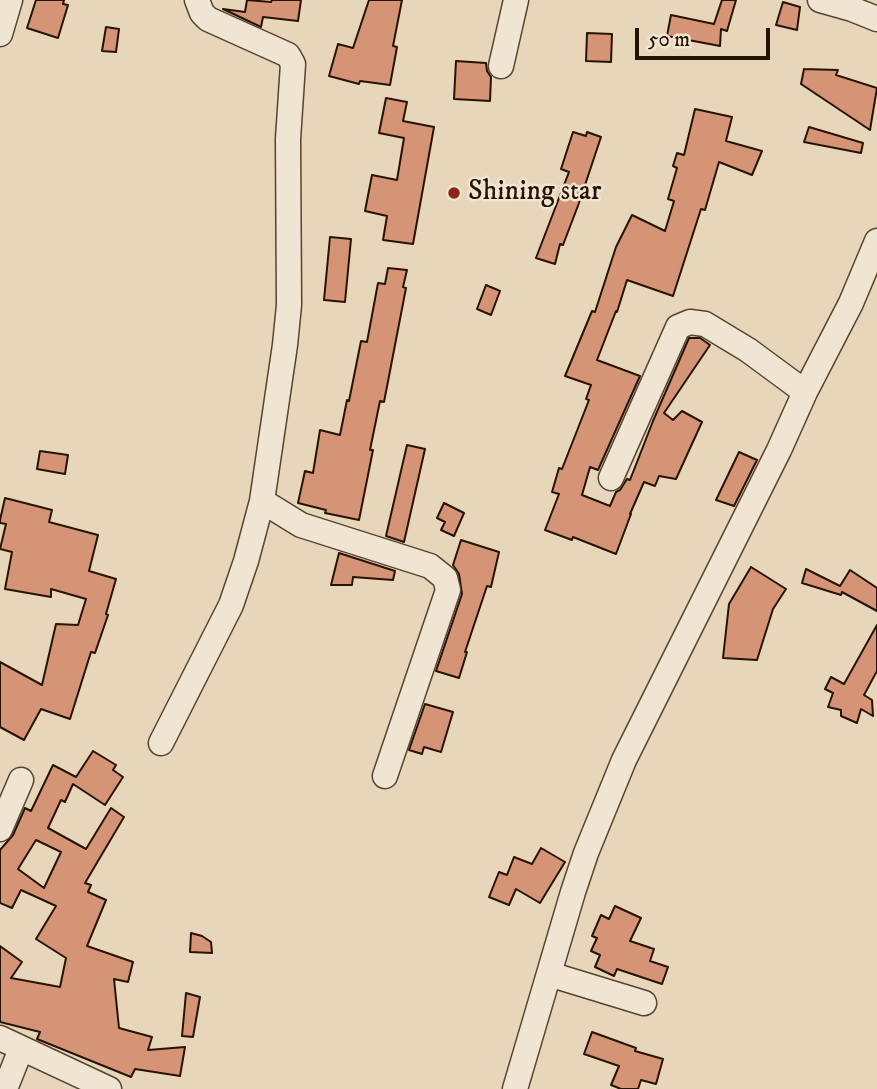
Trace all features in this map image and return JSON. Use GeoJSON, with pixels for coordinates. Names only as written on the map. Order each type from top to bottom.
{"type":"FeatureCollection","features":[{"type":"Feature","properties":{"kind":"street"},"geometry":{"type":"LineString","coordinates":[[0,34],[10,0]]}},
{"type":"Feature","properties":{"kind":"street"},"geometry":{"type":"LineString","coordinates":[[161,743],[231,606],[247,561],[262,501],[289,306],[288,139],[293,64],[288,55],[208,19],[202,13],[197,0]]}},
{"type":"Feature","properties":{"kind":"street"},"geometry":{"type":"LineString","coordinates":[[501,66],[516,0]]}},
{"type":"Feature","properties":{"kind":"street"},"geometry":{"type":"LineString","coordinates":[[820,0],[877,19]]}},
{"type":"Feature","properties":{"kind":"street"},"geometry":{"type":"LineString","coordinates":[[515,1089],[586,853],[624,760],[851,303],[877,242]]}},
{"type":"Feature","properties":{"kind":"street"},"geometry":{"type":"LineString","coordinates":[[611,478],[678,327],[690,322],[705,324],[805,392]]}},
{"type":"Feature","properties":{"kind":"street"},"geometry":{"type":"LineString","coordinates":[[262,501],[301,524],[430,566],[445,578],[447,590],[385,776]]}},
{"type":"Feature","properties":{"kind":"street"},"geometry":{"type":"LineString","coordinates":[[0,830],[20,780]]}},
{"type":"Feature","properties":{"kind":"street"},"geometry":{"type":"LineString","coordinates":[[549,974],[644,1003]]}},
{"type":"Feature","properties":{"kind":"street"},"geometry":{"type":"LineString","coordinates":[[5,1089],[10,1043],[109,1089]]}},
{"type":"Feature","properties":{"kind":"building"},"geometry":{"type":"Polygon","coordinates":[[[36,0],[64,0],[63,4],[68,5],[58,38],[27,28],[36,0]]]}},
{"type":"Feature","properties":{"kind":"building"},"geometry":{"type":"Polygon","coordinates":[[[247,0],[301,0],[298,21],[263,17],[261,27],[223,9],[245,12],[247,0]]]}},
{"type":"Feature","properties":{"kind":"building"},"geometry":{"type":"Polygon","coordinates":[[[369,0],[402,0],[393,46],[397,47],[390,85],[360,81],[359,84],[329,76],[338,44],[353,48],[369,0]]]}},
{"type":"Feature","properties":{"kind":"building"},"geometry":{"type":"Polygon","coordinates":[[[722,0],[736,0],[727,31],[721,29],[720,46],[667,36],[671,15],[714,24],[722,0]]]}},
{"type":"Feature","properties":{"kind":"building"},"geometry":{"type":"Polygon","coordinates":[[[783,2],[800,7],[797,30],[776,25],[783,2]]]}},
{"type":"Feature","properties":{"kind":"building"},"geometry":{"type":"Polygon","coordinates":[[[106,27],[119,29],[116,52],[102,51],[106,27]]]}},
{"type":"Feature","properties":{"kind":"building"},"geometry":{"type":"Polygon","coordinates":[[[587,33],[612,34],[611,62],[586,61],[587,33]]]}},
{"type":"Feature","properties":{"kind":"building"},"geometry":{"type":"Polygon","coordinates":[[[456,61],[486,63],[491,77],[490,101],[454,99],[456,61]]]}},
{"type":"Feature","properties":{"kind":"building"},"geometry":{"type":"Polygon","coordinates":[[[804,69],[838,70],[836,75],[877,88],[870,130],[801,84],[804,69]]]}},
{"type":"Feature","properties":{"kind":"building"},"geometry":{"type":"Polygon","coordinates":[[[386,98],[407,102],[403,121],[434,127],[413,244],[383,240],[387,216],[365,211],[372,175],[397,180],[404,138],[379,133],[386,98]]]}},
{"type":"Feature","properties":{"kind":"building"},"geometry":{"type":"Polygon","coordinates":[[[695,109],[732,117],[726,141],[762,151],[752,175],[719,162],[705,210],[701,209],[673,296],[627,280],[597,360],[640,376],[598,470],[590,467],[582,495],[610,506],[616,492],[627,479],[630,480],[689,338],[700,338],[710,345],[664,413],[673,420],[682,411],[702,422],[676,479],[659,476],[655,486],[644,482],[616,554],[573,537],[572,540],[545,530],[559,494],[552,492],[559,468],[562,469],[589,400],[586,399],[591,385],[565,376],[592,311],[595,312],[616,247],[632,215],[665,231],[674,201],[668,199],[677,168],[673,166],[677,153],[684,155],[695,109]]]}},
{"type":"Feature","properties":{"kind":"building"},"geometry":{"type":"Polygon","coordinates":[[[809,127],[863,143],[861,153],[804,142],[809,127]]]}},
{"type":"Feature","properties":{"kind":"building"},"geometry":{"type":"Polygon","coordinates":[[[573,132],[586,136],[587,132],[601,137],[563,245],[560,244],[555,264],[536,258],[569,172],[561,169],[573,132]]]}},
{"type":"Feature","properties":{"kind":"building"},"geometry":{"type":"Polygon","coordinates":[[[330,237],[351,239],[345,302],[324,300],[330,237]]]}},
{"type":"Feature","properties":{"kind":"building"},"geometry":{"type":"Polygon","coordinates":[[[388,268],[407,270],[403,287],[406,288],[384,402],[380,401],[370,450],[373,450],[359,520],[325,513],[326,510],[298,503],[305,471],[313,473],[320,430],[340,435],[361,341],[367,342],[378,283],[385,284],[388,268]]]}},
{"type":"Feature","properties":{"kind":"building"},"geometry":{"type":"Polygon","coordinates":[[[486,285],[500,291],[491,315],[477,309],[486,285]]]}},
{"type":"Feature","properties":{"kind":"building"},"geometry":{"type":"Polygon","coordinates":[[[407,445],[425,449],[404,542],[386,536],[407,445]]]}},
{"type":"Feature","properties":{"kind":"building"},"geometry":{"type":"Polygon","coordinates":[[[40,451],[68,455],[65,474],[37,469],[40,451]]]}},
{"type":"Feature","properties":{"kind":"building"},"geometry":{"type":"Polygon","coordinates":[[[739,452],[757,460],[734,506],[716,500],[739,452]]]}},
{"type":"Feature","properties":{"kind":"building"},"geometry":{"type":"Polygon","coordinates":[[[5,498],[52,510],[49,522],[98,535],[89,571],[116,579],[106,614],[108,615],[95,653],[91,652],[70,719],[41,709],[24,740],[0,727],[0,662],[42,685],[56,624],[78,625],[86,599],[51,589],[51,597],[5,589],[12,552],[0,549],[6,524],[0,523],[5,498]]]}},
{"type":"Feature","properties":{"kind":"building"},"geometry":{"type":"Polygon","coordinates":[[[444,503],[464,513],[454,536],[441,530],[445,522],[437,518],[444,503]]]}},
{"type":"Feature","properties":{"kind":"building"},"geometry":{"type":"Polygon","coordinates":[[[461,540],[499,552],[491,587],[487,586],[459,678],[436,671],[462,594],[459,574],[453,565],[461,540]]]}},
{"type":"Feature","properties":{"kind":"building"},"geometry":{"type":"Polygon","coordinates":[[[339,553],[395,571],[393,580],[353,577],[352,585],[331,585],[339,553]]]}},
{"type":"Feature","properties":{"kind":"building"},"geometry":{"type":"Polygon","coordinates":[[[751,567],[786,589],[773,609],[757,660],[723,658],[729,604],[751,567]]]}},
{"type":"Feature","properties":{"kind":"building"},"geometry":{"type":"Polygon","coordinates":[[[806,569],[840,586],[850,570],[877,588],[877,611],[842,592],[841,595],[802,583],[806,569]]]}},
{"type":"Feature","properties":{"kind":"building"},"geometry":{"type":"Polygon","coordinates":[[[877,625],[877,671],[864,695],[872,700],[873,716],[861,709],[857,723],[841,716],[841,710],[828,707],[833,693],[825,689],[831,677],[844,684],[877,625]]]}},
{"type":"Feature","properties":{"kind":"building"},"geometry":{"type":"Polygon","coordinates":[[[425,704],[453,712],[441,752],[424,747],[422,754],[409,750],[425,704]]]}},
{"type":"Feature","properties":{"kind":"building"},"geometry":{"type":"Polygon","coordinates":[[[93,751],[116,765],[113,770],[123,777],[105,805],[73,784],[65,802],[61,800],[48,828],[86,849],[111,808],[124,817],[85,883],[91,885],[88,892],[106,900],[87,946],[133,962],[128,982],[114,979],[119,1028],[152,1037],[148,1050],[185,1047],[180,1076],[135,1069],[131,1077],[37,1039],[40,1032],[0,1022],[0,946],[22,962],[11,978],[60,987],[66,958],[36,939],[56,906],[21,890],[12,908],[0,903],[0,850],[13,835],[25,808],[31,811],[53,765],[76,777],[93,751]],[[36,840],[18,869],[44,888],[61,852],[36,840]]]}},
{"type":"Feature","properties":{"kind":"building"},"geometry":{"type":"Polygon","coordinates":[[[541,848],[565,862],[540,903],[516,889],[509,905],[489,897],[499,872],[507,875],[514,857],[532,864],[541,848]]]}},
{"type":"Feature","properties":{"kind":"building"},"geometry":{"type":"Polygon","coordinates":[[[615,906],[641,918],[630,941],[654,949],[650,961],[668,967],[662,984],[617,969],[614,976],[595,967],[600,955],[591,951],[597,938],[592,936],[601,915],[609,919],[615,906]]]}},
{"type":"Feature","properties":{"kind":"building"},"geometry":{"type":"Polygon","coordinates":[[[191,933],[211,942],[212,953],[190,952],[191,933]]]}},
{"type":"Feature","properties":{"kind":"building"},"geometry":{"type":"Polygon","coordinates":[[[186,993],[200,997],[193,1037],[182,1036],[186,993]]]}},
{"type":"Feature","properties":{"kind":"building"},"geometry":{"type":"Polygon","coordinates":[[[592,1032],[636,1048],[635,1051],[663,1059],[656,1084],[641,1080],[638,1089],[621,1089],[611,1085],[619,1066],[584,1054],[592,1032]]]}},
{"type":"Feature","properties":{"kind":"place","name":"Shining star"},"geometry":{"type":"Point","coordinates":[454,193]}}]}
